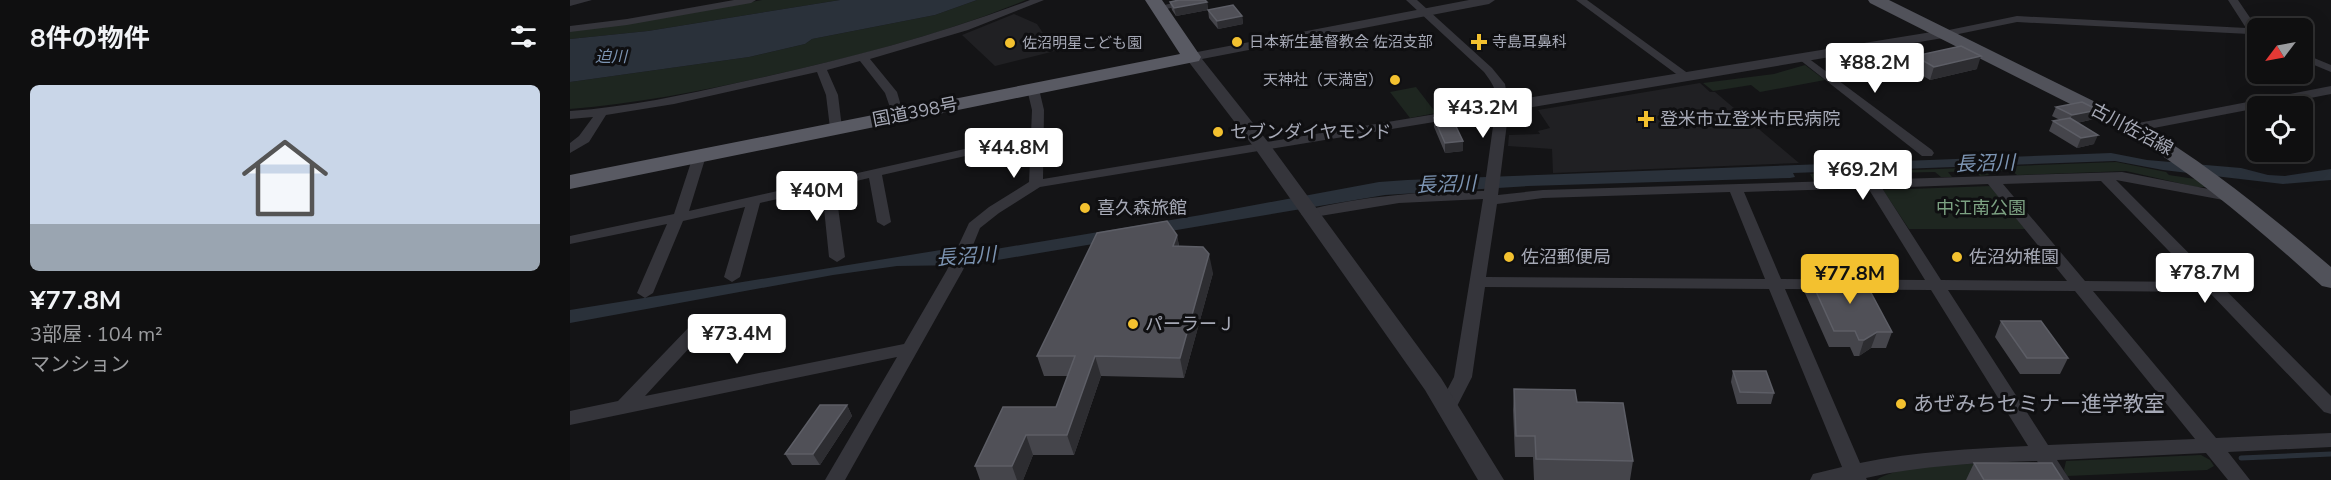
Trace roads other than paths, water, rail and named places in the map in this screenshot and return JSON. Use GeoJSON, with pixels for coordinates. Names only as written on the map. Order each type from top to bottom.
{"type":"FeatureCollection","features":[{"type":"Feature","properties":{"kind":"highway"},"geometry":{"type":"LineString","coordinates":[[1155,4],[1192,57]]}},
{"type":"Feature","properties":{"kind":"highway","name":"国道398号"},"geometry":{"type":"LineString","coordinates":[[570,182],[1192,57]]}},
{"type":"Feature","properties":{"kind":"main road","name":"古川佐沼線"},"geometry":{"type":"LineString","coordinates":[[1876,0],[2133,128],[2190,162],[2228,191],[2331,280]]}},
{"type":"Feature","properties":{"kind":"street"},"geometry":{"type":"LineString","coordinates":[[570,3],[586,0]]}},
{"type":"Feature","properties":{"kind":"street"},"geometry":{"type":"LineString","coordinates":[[570,29],[627,22],[752,0]]}},
{"type":"Feature","properties":{"kind":"street"},"geometry":{"type":"LineString","coordinates":[[570,116],[601,114],[653,105],[864,59],[940,37],[1039,0]]}},
{"type":"Feature","properties":{"kind":"street"},"geometry":{"type":"LineString","coordinates":[[1155,4],[1200,0]]}},
{"type":"Feature","properties":{"kind":"street"},"geometry":{"type":"LineString","coordinates":[[1411,0],[1495,77],[1502,90],[1503,107],[1491,196],[1463,378],[1447,407]]}},
{"type":"Feature","properties":{"kind":"street"},"geometry":{"type":"LineString","coordinates":[[1489,0],[1192,57],[1262,146],[1433,384],[1491,480]]}},
{"type":"Feature","properties":{"kind":"street"},"geometry":{"type":"LineString","coordinates":[[1581,0],[1687,77]]}},
{"type":"Feature","properties":{"kind":"street"},"geometry":{"type":"LineString","coordinates":[[2233,0],[2247,21]]}},
{"type":"Feature","properties":{"kind":"street"},"geometry":{"type":"LineString","coordinates":[[835,480],[955,270],[978,221],[1036,184],[1803,58],[2017,19],[2247,33]]}},
{"type":"Feature","properties":{"kind":"street"},"geometry":{"type":"LineString","coordinates":[[1803,58],[1927,153]]}},
{"type":"Feature","properties":{"kind":"street"},"geometry":{"type":"LineString","coordinates":[[864,59],[891,92],[898,116]]}},
{"type":"Feature","properties":{"kind":"street"},"geometry":{"type":"LineString","coordinates":[[2313,61],[2331,69]]}},
{"type":"Feature","properties":{"kind":"street"},"geometry":{"type":"LineString","coordinates":[[821,69],[832,95],[836,128]]}},
{"type":"Feature","properties":{"kind":"street"},"geometry":{"type":"LineString","coordinates":[[1033,88],[1038,110],[1036,184]]}},
{"type":"Feature","properties":{"kind":"street"},"geometry":{"type":"LineString","coordinates":[[2133,128],[2331,90]]}},
{"type":"Feature","properties":{"kind":"street"},"geometry":{"type":"LineString","coordinates":[[570,163],[572,154],[570,151],[584,139],[601,114]]}},
{"type":"Feature","properties":{"kind":"street"},"geometry":{"type":"LineString","coordinates":[[570,240],[678,218],[1037,136]]}},
{"type":"Feature","properties":{"kind":"street"},"geometry":{"type":"LineString","coordinates":[[645,293],[678,218],[699,156]]}},
{"type":"Feature","properties":{"kind":"street"},"geometry":{"type":"LineString","coordinates":[[875,173],[884,222]]}},
{"type":"Feature","properties":{"kind":"street"},"geometry":{"type":"LineString","coordinates":[[1303,206],[1351,205],[1414,197],[1873,185],[2104,176],[2144,178],[2228,191]]}},
{"type":"Feature","properties":{"kind":"street"},"geometry":{"type":"LineString","coordinates":[[2104,176],[2331,407]]}},
{"type":"Feature","properties":{"kind":"street"},"geometry":{"type":"LineString","coordinates":[[1993,181],[2240,480]]}},
{"type":"Feature","properties":{"kind":"street"},"geometry":{"type":"LineString","coordinates":[[828,183],[837,257]]}},
{"type":"Feature","properties":{"kind":"street"},"geometry":{"type":"LineString","coordinates":[[1873,185],[2060,480]]}},
{"type":"Feature","properties":{"kind":"street"},"geometry":{"type":"LineString","coordinates":[[1735,188],[1855,476]]}},
{"type":"Feature","properties":{"kind":"street"},"geometry":{"type":"LineString","coordinates":[[732,277],[754,200]]}},
{"type":"Feature","properties":{"kind":"street"},"geometry":{"type":"LineString","coordinates":[[1478,282],[2212,287]]}},
{"type":"Feature","properties":{"kind":"street"},"geometry":{"type":"LineString","coordinates":[[626,406],[698,328]]}},
{"type":"Feature","properties":{"kind":"street"},"geometry":{"type":"LineString","coordinates":[[570,417],[911,348]]}},
{"type":"Feature","properties":{"kind":"street"},"geometry":{"type":"LineString","coordinates":[[1820,480],[1855,476],[1897,463],[1950,457],[2042,451],[2331,440]]}},
{"type":"Feature","properties":{"kind":"water","name":"迫川"},"geometry":{"type":"Polygon","coordinates":[[[840,0],[977,0],[935,15],[812,39],[805,44],[749,57],[570,82],[570,39],[648,31],[840,0]]]}},
{"type":"Feature","properties":{"kind":"water","name":"長沼川"},"geometry":{"type":"Polygon","coordinates":[[[2111,153],[2147,160],[2241,168],[2268,175],[2285,176],[2331,169],[2331,180],[2283,184],[2163,170],[2115,161],[1793,173],[1795,177],[1790,178],[1528,186],[1385,195],[968,265],[897,266],[833,275],[570,323],[570,310],[953,248],[972,253],[1201,215],[1379,182],[2111,153]]]}},
{"type":"Feature","properties":{"kind":"waterway"},"geometry":{"type":"LineString","coordinates":[[2241,458],[2331,454]]}},
{"type":"Feature","properties":{"kind":"place","name":"日本新生基督教会 佐沼支部"},"geometry":{"type":"Point","coordinates":[1237,42]}},
{"type":"Feature","properties":{"kind":"place","name":"寺島耳鼻科"},"geometry":{"type":"Point","coordinates":[1479,42]}},
{"type":"Feature","properties":{"kind":"place","name":"佐沼明星こども園"},"geometry":{"type":"Point","coordinates":[1010,43]}},
{"type":"Feature","properties":{"kind":"place","name":"天神社（天満宮）"},"geometry":{"type":"Point","coordinates":[1395,80]}},
{"type":"Feature","properties":{"kind":"place","name":"登米市立登米市民病院"},"geometry":{"type":"Point","coordinates":[1646,119]}},
{"type":"Feature","properties":{"kind":"place","name":"セブンダイヤモンド"},"geometry":{"type":"Point","coordinates":[1218,132]}},
{"type":"Feature","properties":{"kind":"place","name":"喜久森旅館"},"geometry":{"type":"Point","coordinates":[1085,208]}},
{"type":"Feature","properties":{"kind":"place","name":"佐沼郵便局"},"geometry":{"type":"Point","coordinates":[1509,257]}},
{"type":"Feature","properties":{"kind":"place","name":"佐沼幼稚園"},"geometry":{"type":"Point","coordinates":[1957,257]}},
{"type":"Feature","properties":{"kind":"place","name":"パーラーＪ"},"geometry":{"type":"Point","coordinates":[1133,324]}},
{"type":"Feature","properties":{"kind":"place","name":"あぜみちセミナー進学教室"},"geometry":{"type":"Point","coordinates":[1901,404]}},
{"type":"Feature","properties":{"kind":"park label","name":"中江南公園"},"geometry":{"type":"Point","coordinates":[1981,208]}}]}
